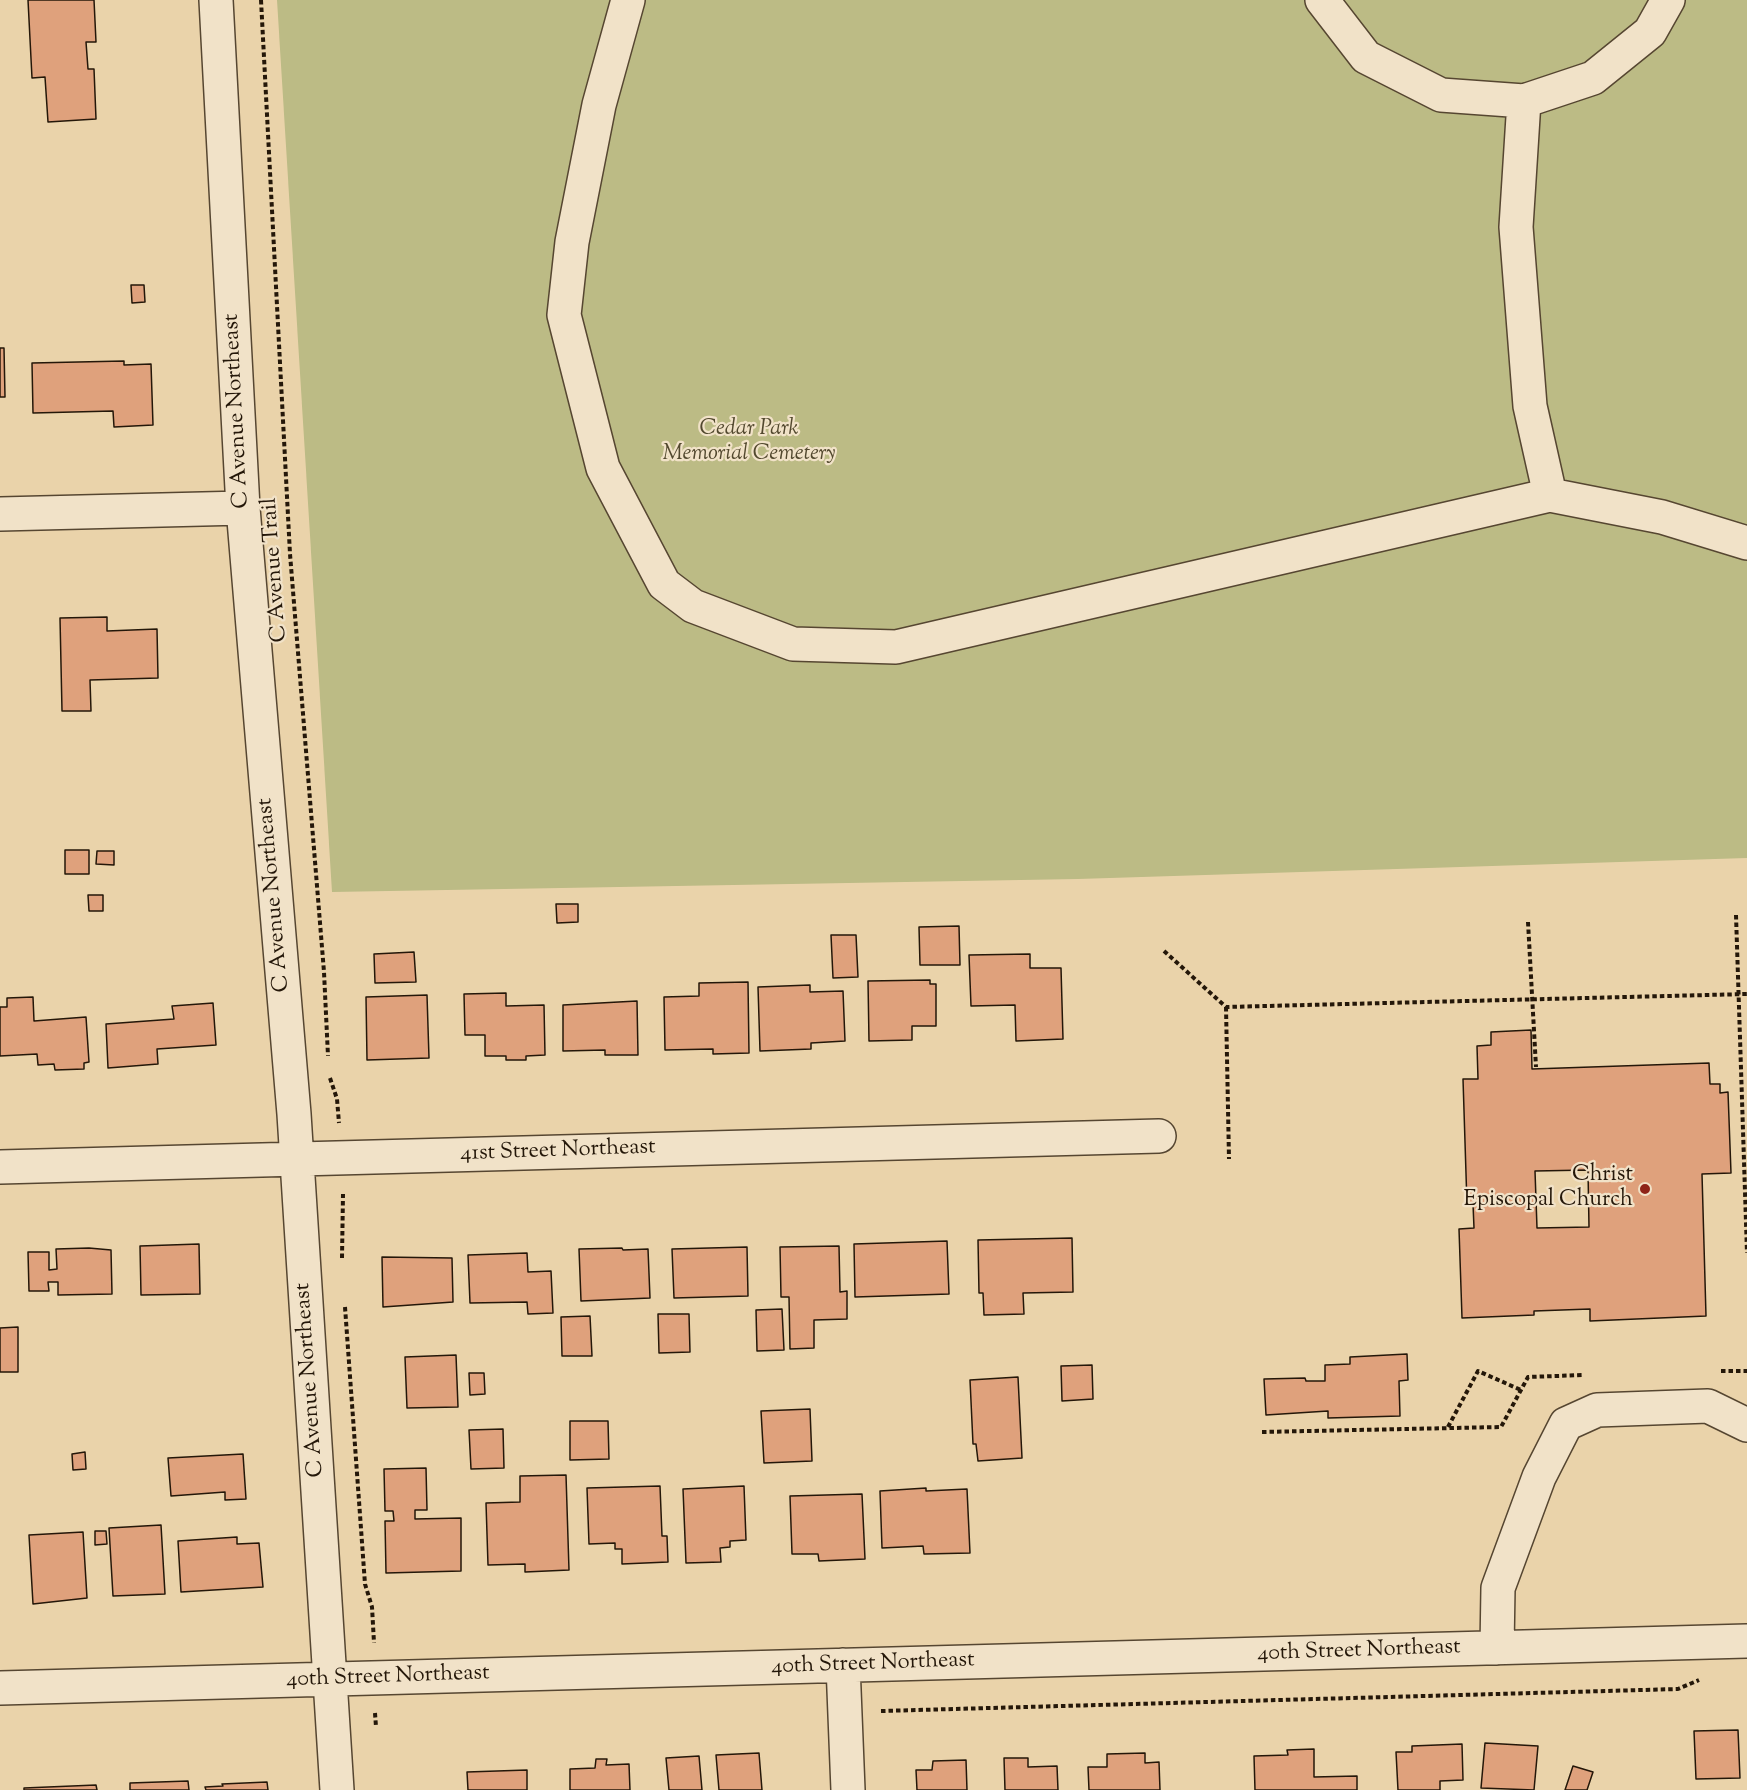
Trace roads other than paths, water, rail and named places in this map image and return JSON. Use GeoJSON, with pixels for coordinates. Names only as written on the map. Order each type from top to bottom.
{"type":"FeatureCollection","features":[{"type":"Feature","properties":{"kind":"street","name":"C Avenue Northeast"},"geometry":{"type":"LineString","coordinates":[[216,0],[243,508],[297,1159],[337,1790]]}},
{"type":"Feature","properties":{"kind":"street"},"geometry":{"type":"LineString","coordinates":[[628,0],[599,105],[572,242],[564,315],[603,468],[664,584],[693,606],[793,644],[896,647],[1550,495],[1662,517],[1747,543]]}},
{"type":"Feature","properties":{"kind":"street"},"geometry":{"type":"LineString","coordinates":[[1322,0],[1366,57],[1441,96],[1524,101],[1593,78],[1650,32],[1668,0]]}},
{"type":"Feature","properties":{"kind":"street"},"geometry":{"type":"LineString","coordinates":[[1524,101],[1516,227],[1530,406],[1550,495]]}},
{"type":"Feature","properties":{"kind":"street"},"geometry":{"type":"LineString","coordinates":[[0,514],[243,508]]}},
{"type":"Feature","properties":{"kind":"street","name":"41st Street Northeast"},"geometry":{"type":"LineString","coordinates":[[0,1167],[1159,1136]]}},
{"type":"Feature","properties":{"kind":"street"},"geometry":{"type":"LineString","coordinates":[[1497,1648],[1498,1588],[1539,1477],[1566,1424],[1597,1410],[1708,1406],[1747,1425]]}},
{"type":"Feature","properties":{"kind":"street","name":"40th Street Northeast"},"geometry":{"type":"LineString","coordinates":[[0,1688],[1747,1641]]}},
{"type":"Feature","properties":{"kind":"street"},"geometry":{"type":"LineString","coordinates":[[843,1665],[848,1790]]}},
{"type":"Feature","properties":{"kind":"place","name":"Christ Episcopal Church"},"geometry":{"type":"Point","coordinates":[1645,1189]}},
{"type":"Feature","properties":{"kind":"park label","name":"Cedar Park Memorial Cemetery"},"geometry":{"type":"Point","coordinates":[749,443]}}]}
